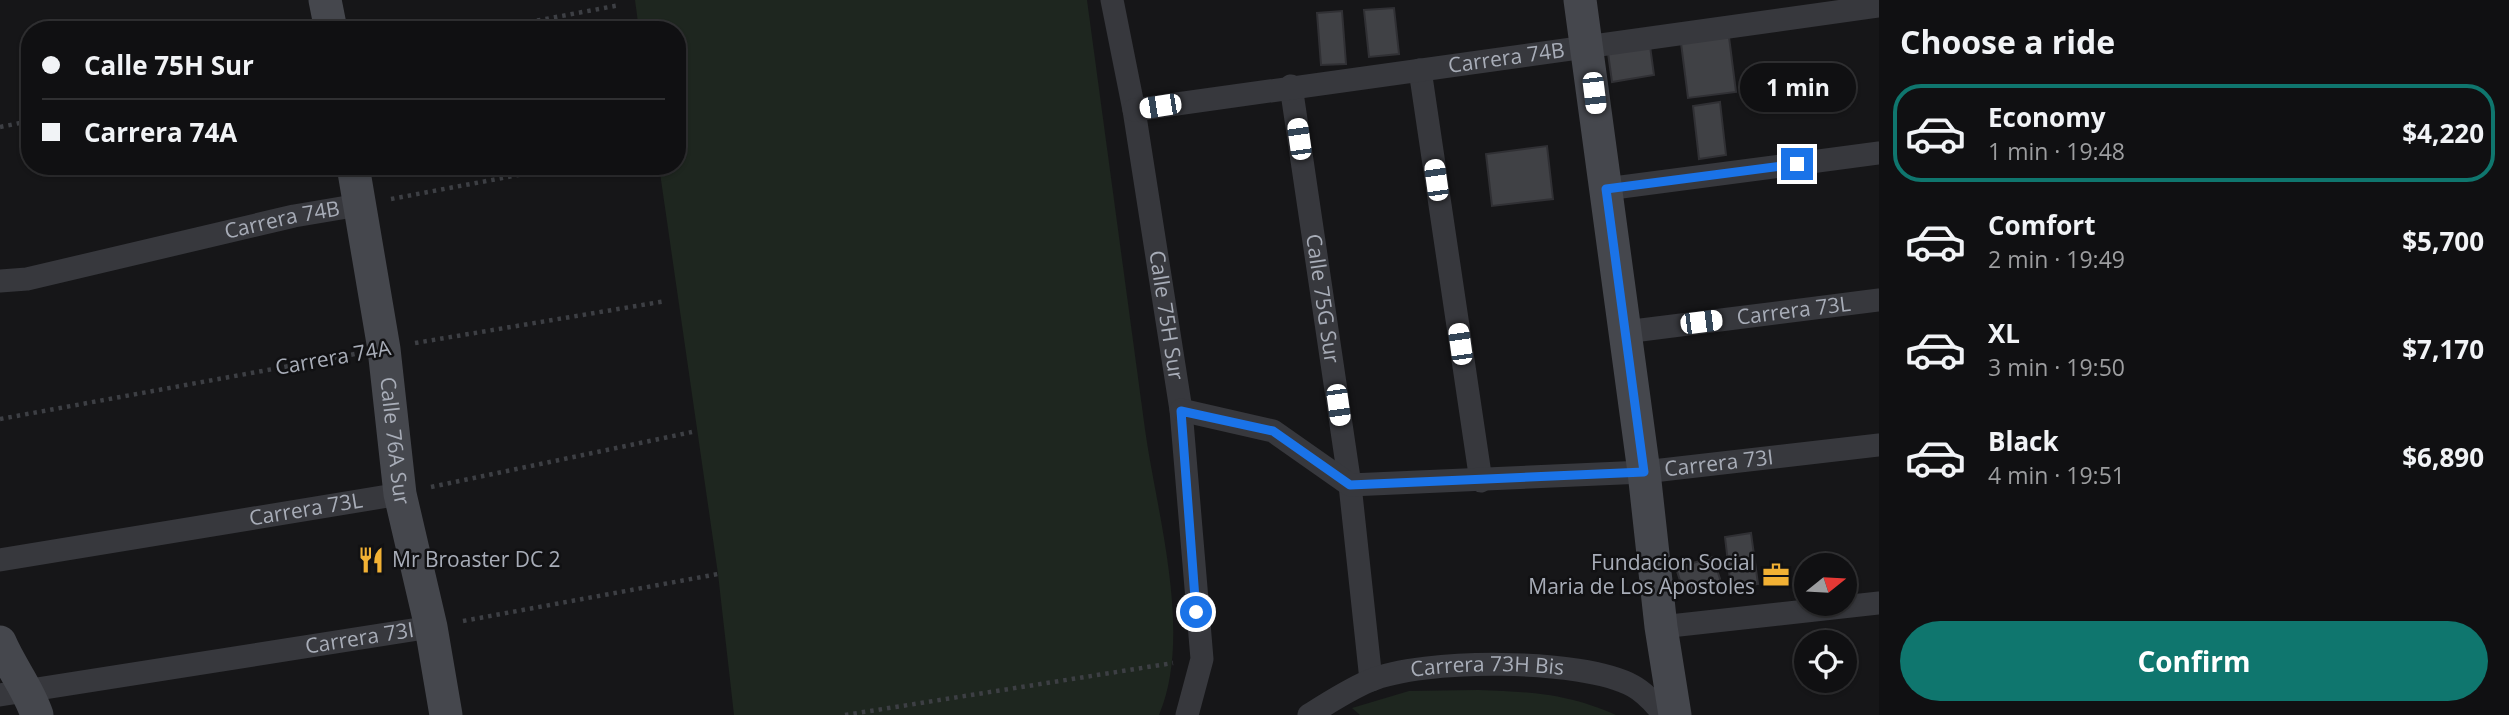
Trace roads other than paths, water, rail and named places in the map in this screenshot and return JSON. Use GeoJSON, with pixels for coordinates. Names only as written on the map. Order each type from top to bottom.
{"type":"FeatureCollection","features":[{"type":"Feature","properties":{"kind":"street"},"geometry":{"type":"LineString","coordinates":[[325,0],[329,21]]}},
{"type":"Feature","properties":{"kind":"street","name":"Calle 75H Sur"},"geometry":{"type":"LineString","coordinates":[[1112,0],[1134,110],[1181,411],[1202,659],[1187,715]]}},
{"type":"Feature","properties":{"kind":"street"},"geometry":{"type":"LineString","coordinates":[[1580,0],[1644,472],[1661,628],[1675,715]]}},
{"type":"Feature","properties":{"kind":"street","name":"Carrera 74B"},"geometry":{"type":"LineString","coordinates":[[1134,110],[1879,6]]}},
{"type":"Feature","properties":{"kind":"street"},"geometry":{"type":"LineString","coordinates":[[1420,70],[1480,481]]}},
{"type":"Feature","properties":{"kind":"street","name":"Calle 75G Sur"},"geometry":{"type":"LineString","coordinates":[[1291,86],[1350,485],[1371,680]]}},
{"type":"Feature","properties":{"kind":"street"},"geometry":{"type":"LineString","coordinates":[[1606,189],[1879,153]]}},
{"type":"Feature","properties":{"kind":"street","name":"Calle 76A Sur"},"geometry":{"type":"LineString","coordinates":[[354,175],[384,348],[400,494],[431,627],[446,715]]}},
{"type":"Feature","properties":{"kind":"street","name":"Carrera 74B"},"geometry":{"type":"LineString","coordinates":[[0,281],[27,279],[294,216],[359,205]]}},
{"type":"Feature","properties":{"kind":"street","name":"Carrera 73L"},"geometry":{"type":"LineString","coordinates":[[1625,331],[1879,300]]}},
{"type":"Feature","properties":{"kind":"street"},"geometry":{"type":"LineString","coordinates":[[1181,411],[1273,431],[1350,485]]}},
{"type":"Feature","properties":{"kind":"street","name":"Carrera 73I"},"geometry":{"type":"LineString","coordinates":[[1350,485],[1644,472],[1879,444]]}},
{"type":"Feature","properties":{"kind":"street","name":"Carrera 73L"},"geometry":{"type":"LineString","coordinates":[[0,560],[400,494]]}},
{"type":"Feature","properties":{"kind":"street"},"geometry":{"type":"LineString","coordinates":[[1661,628],[1879,603]]}},
{"type":"Feature","properties":{"kind":"street","name":"Carrera 73I"},"geometry":{"type":"LineString","coordinates":[[22,700],[431,627]]}},
{"type":"Feature","properties":{"kind":"street"},"geometry":{"type":"LineString","coordinates":[[0,642],[22,700]]}},
{"type":"Feature","properties":{"kind":"street","name":"Carrera 73H Bis"},"geometry":{"type":"LineString","coordinates":[[1309,715],[1336,709],[1371,680],[1450,663],[1518,665],[1589,673],[1633,686],[1664,715]]}},
{"type":"Feature","properties":{"kind":"place","name":"Mr Broaster DC 2"},"geometry":{"type":"Point","coordinates":[371,560]}},
{"type":"Feature","properties":{"kind":"place","name":"Fundacion Social Maria de Los Apostoles"},"geometry":{"type":"Point","coordinates":[1776,575]}}]}
